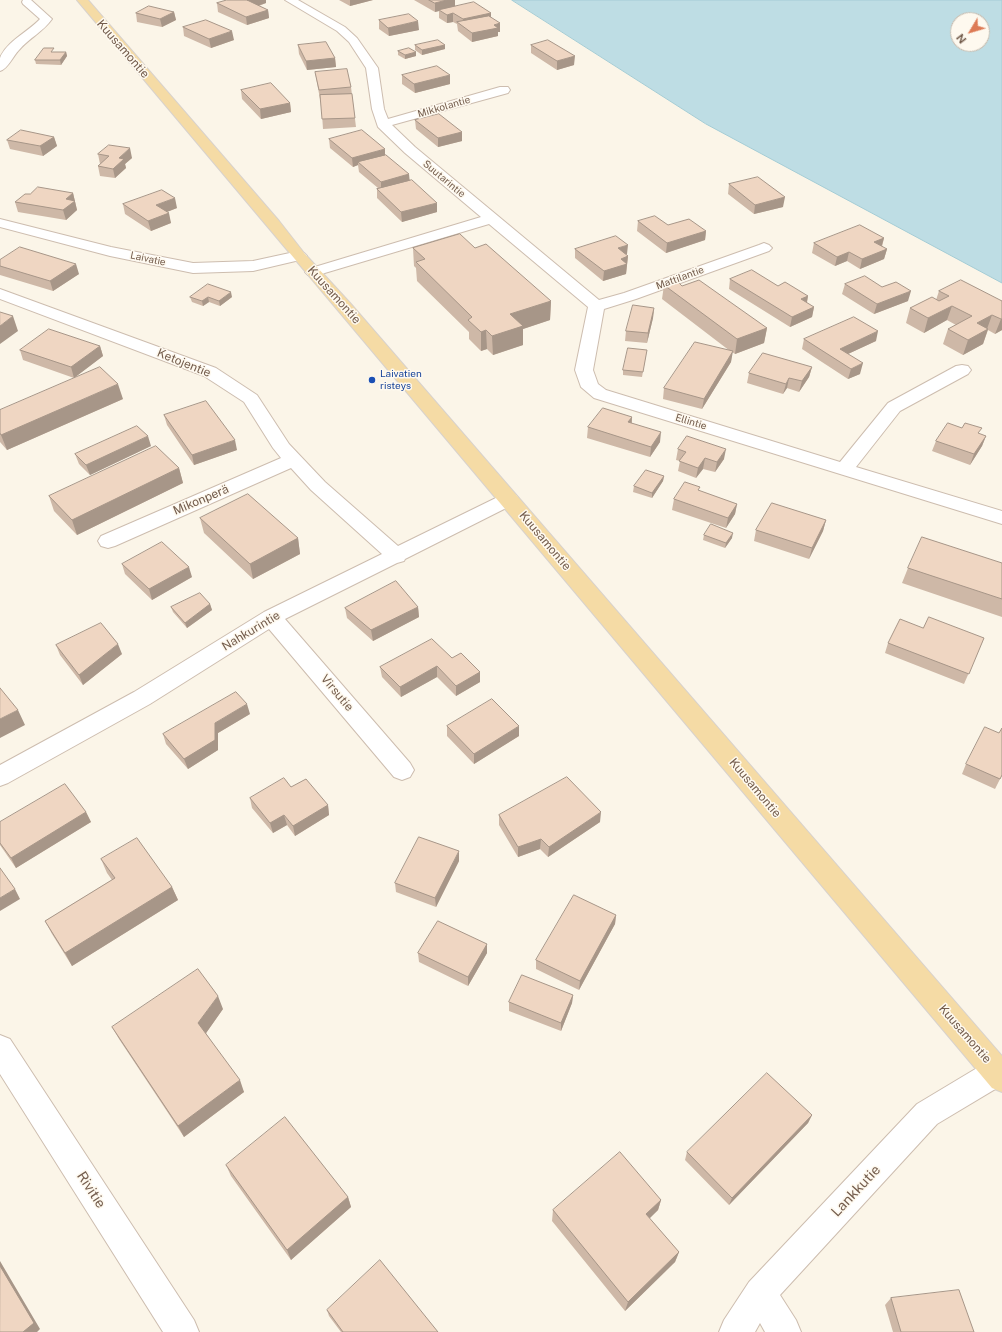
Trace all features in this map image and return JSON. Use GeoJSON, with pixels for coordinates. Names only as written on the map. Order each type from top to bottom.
{"type":"FeatureCollection","features":[{"type":"Feature","properties":{"kind":"main road","name":"Kuusamontie"},"geometry":{"type":"LineString","coordinates":[[83,2],[1000,1075]]}},
{"type":"Feature","properties":{"kind":"street","name":"Suutarintie"},"geometry":{"type":"LineString","coordinates":[[290,0],[341,29],[353,40],[372,68],[378,109],[384,124],[410,150],[491,219]]}},
{"type":"Feature","properties":{"kind":"street"},"geometry":{"type":"LineString","coordinates":[[0,68],[7,56],[19,42],[42,25],[46,19],[27,2]]}},
{"type":"Feature","properties":{"kind":"street","name":"Mikkolantie"},"geometry":{"type":"LineString","coordinates":[[384,124],[504,90]]}},
{"type":"Feature","properties":{"kind":"street"},"geometry":{"type":"LineString","coordinates":[[313,272],[491,219],[596,306]]}},
{"type":"Feature","properties":{"kind":"street","name":"Laivatie"},"geometry":{"type":"LineString","coordinates":[[0,223],[110,251],[193,268],[253,266],[299,256]]}},
{"type":"Feature","properties":{"kind":"street","name":"Mattilantie"},"geometry":{"type":"LineString","coordinates":[[596,306],[764,248]]}},
{"type":"Feature","properties":{"kind":"street","name":"Ketojentie"},"geometry":{"type":"LineString","coordinates":[[0,294],[210,372],[251,399],[282,448],[318,486],[397,556]]}},
{"type":"Feature","properties":{"kind":"street","name":"Ellintie"},"geometry":{"type":"LineString","coordinates":[[596,306],[584,370],[590,387],[600,394],[1002,518]]}},
{"type":"Feature","properties":{"kind":"street"},"geometry":{"type":"LineString","coordinates":[[844,469],[894,407],[962,370]]}},
{"type":"Feature","properties":{"kind":"street","name":"Mikonperä"},"geometry":{"type":"LineString","coordinates":[[108,541],[294,460]]}},
{"type":"Feature","properties":{"kind":"street","name":"Nahkurintie"},"geometry":{"type":"LineString","coordinates":[[0,776],[142,698],[271,617],[397,556],[509,499]]}},
{"type":"Feature","properties":{"kind":"street","name":"Virsutie"},"geometry":{"type":"LineString","coordinates":[[271,617],[402,770]]}},
{"type":"Feature","properties":{"kind":"street","name":"Rivitie"},"geometry":{"type":"LineString","coordinates":[[0,1048],[182,1332]]}},
{"type":"Feature","properties":{"kind":"street","name":"Lankkutie"},"geometry":{"type":"LineString","coordinates":[[736,1332],[760,1293],[927,1114],[1000,1075]]}},
{"type":"Feature","properties":{"kind":"street"},"geometry":{"type":"LineString","coordinates":[[760,1293],[784,1332]]}},
{"type":"Feature","properties":{"kind":"water"},"geometry":{"type":"Polygon","coordinates":[[[512,0],[1002,0],[1002,283],[706,124],[512,0]]]}},
{"type":"Feature","properties":{"kind":"building"},"geometry":{"type":"Polygon","coordinates":[[[227,0],[247,0],[268,10],[246,17],[217,3],[227,0]]]}},
{"type":"Feature","properties":{"kind":"building"},"geometry":{"type":"Polygon","coordinates":[[[429,0],[447,0],[435,3],[429,0]]]}},
{"type":"Feature","properties":{"kind":"building"},"geometry":{"type":"Polygon","coordinates":[[[474,2],[491,13],[463,19],[453,13],[447,15],[439,10],[474,2]]]}},
{"type":"Feature","properties":{"kind":"building"},"geometry":{"type":"Polygon","coordinates":[[[149,6],[174,12],[160,19],[136,13],[149,6]]]}},
{"type":"Feature","properties":{"kind":"building"},"geometry":{"type":"Polygon","coordinates":[[[409,14],[418,21],[388,28],[379,20],[409,14]]]}},
{"type":"Feature","properties":{"kind":"building"},"geometry":{"type":"Polygon","coordinates":[[[489,16],[500,23],[494,25],[498,28],[472,33],[457,22],[489,16]]]}},
{"type":"Feature","properties":{"kind":"building"},"geometry":{"type":"Polygon","coordinates":[[[206,20],[232,31],[209,39],[183,27],[206,20]]]}},
{"type":"Feature","properties":{"kind":"building"},"geometry":{"type":"Polygon","coordinates":[[[438,40],[445,45],[422,50],[415,45],[438,40]]]}},
{"type":"Feature","properties":{"kind":"building"},"geometry":{"type":"Polygon","coordinates":[[[548,40],[575,56],[557,61],[531,45],[548,40]]]}},
{"type":"Feature","properties":{"kind":"building"},"geometry":{"type":"Polygon","coordinates":[[[326,42],[335,58],[306,61],[298,45],[326,42]]]}},
{"type":"Feature","properties":{"kind":"building"},"geometry":{"type":"Polygon","coordinates":[[[44,48],[54,48],[51,52],[66,52],[60,60],[35,60],[44,48]]]}},
{"type":"Feature","properties":{"kind":"building"},"geometry":{"type":"Polygon","coordinates":[[[409,48],[416,52],[405,55],[398,51],[409,48]]]}},
{"type":"Feature","properties":{"kind":"building"},"geometry":{"type":"Polygon","coordinates":[[[437,66],[450,75],[414,84],[402,75],[437,66]]]}},
{"type":"Feature","properties":{"kind":"building"},"geometry":{"type":"Polygon","coordinates":[[[347,69],[351,87],[319,90],[315,72],[347,69]]]}},
{"type":"Feature","properties":{"kind":"building"},"geometry":{"type":"Polygon","coordinates":[[[271,83],[290,103],[260,109],[241,90],[271,83]]]}},
{"type":"Feature","properties":{"kind":"building"},"geometry":{"type":"Polygon","coordinates":[[[352,94],[355,118],[322,119],[320,95],[352,94]]]}},
{"type":"Feature","properties":{"kind":"building"},"geometry":{"type":"Polygon","coordinates":[[[439,114],[462,132],[438,138],[415,120],[439,114]]]}},
{"type":"Feature","properties":{"kind":"building"},"geometry":{"type":"Polygon","coordinates":[[[21,130],[54,137],[40,146],[7,140],[21,130]]]}},
{"type":"Feature","properties":{"kind":"building"},"geometry":{"type":"Polygon","coordinates":[[[362,130],[385,149],[352,158],[329,139],[362,130]]]}},
{"type":"Feature","properties":{"kind":"building"},"geometry":{"type":"Polygon","coordinates":[[[109,145],[130,148],[119,158],[124,159],[113,169],[98,166],[109,156],[98,154],[109,145]]]}},
{"type":"Feature","properties":{"kind":"building"},"geometry":{"type":"Polygon","coordinates":[[[386,155],[409,174],[381,182],[358,162],[386,155]]]}},
{"type":"Feature","properties":{"kind":"building"},"geometry":{"type":"Polygon","coordinates":[[[758,177],[785,197],[755,205],[729,184],[758,177]]]}},
{"type":"Feature","properties":{"kind":"building"},"geometry":{"type":"Polygon","coordinates":[[[412,180],[437,203],[401,212],[377,189],[412,180]]]}},
{"type":"Feature","properties":{"kind":"building"},"geometry":{"type":"Polygon","coordinates":[[[38,187],[73,193],[66,199],[75,201],[63,210],[15,202],[25,194],[30,194],[38,187]]]}},
{"type":"Feature","properties":{"kind":"building"},"geometry":{"type":"Polygon","coordinates":[[[162,190],[175,198],[156,205],[169,213],[148,221],[123,204],[162,190]]]}},
{"type":"Feature","properties":{"kind":"building"},"geometry":{"type":"Polygon","coordinates":[[[655,216],[668,225],[689,219],[706,231],[667,243],[638,221],[655,216]]]}},
{"type":"Feature","properties":{"kind":"building"},"geometry":{"type":"Polygon","coordinates":[[[860,225],[884,238],[874,242],[887,249],[862,259],[849,252],[837,257],[814,243],[860,225]]]}},
{"type":"Feature","properties":{"kind":"building"},"geometry":{"type":"Polygon","coordinates":[[[460,234],[475,248],[486,244],[551,301],[510,314],[523,326],[492,336],[486,330],[481,332],[468,320],[472,317],[416,262],[425,259],[413,248],[460,234]]]}},
{"type":"Feature","properties":{"kind":"building"},"geometry":{"type":"Polygon","coordinates":[[[616,236],[628,245],[618,248],[628,256],[621,259],[627,264],[604,271],[575,249],[616,236]]]}},
{"type":"Feature","properties":{"kind":"building"},"geometry":{"type":"Polygon","coordinates":[[[20,247],[76,264],[50,281],[0,266],[0,260],[20,247]]]}},
{"type":"Feature","properties":{"kind":"building"},"geometry":{"type":"Polygon","coordinates":[[[752,270],[778,286],[785,282],[808,296],[801,299],[814,307],[792,317],[730,279],[752,270]]]}},
{"type":"Feature","properties":{"kind":"building"},"geometry":{"type":"Polygon","coordinates":[[[865,276],[882,287],[896,282],[911,291],[877,304],[845,284],[865,276]]]}},
{"type":"Feature","properties":{"kind":"building"},"geometry":{"type":"Polygon","coordinates":[[[676,280],[682,286],[699,280],[767,328],[737,339],[664,285],[676,280]]]}},
{"type":"Feature","properties":{"kind":"building"},"geometry":{"type":"Polygon","coordinates":[[[961,280],[1002,301],[1002,319],[992,315],[977,323],[988,329],[968,340],[948,329],[972,316],[952,306],[928,318],[910,308],[932,297],[939,301],[949,296],[939,291],[961,280]]]}},
{"type":"Feature","properties":{"kind":"building"},"geometry":{"type":"Polygon","coordinates":[[[208,284],[231,292],[219,301],[208,297],[202,301],[190,297],[208,284]]]}},
{"type":"Feature","properties":{"kind":"building"},"geometry":{"type":"Polygon","coordinates":[[[633,305],[654,308],[648,333],[626,331],[633,305]]]}},
{"type":"Feature","properties":{"kind":"building"},"geometry":{"type":"Polygon","coordinates":[[[0,312],[13,316],[0,326],[0,312]]]}},
{"type":"Feature","properties":{"kind":"building"},"geometry":{"type":"Polygon","coordinates":[[[854,317],[878,331],[840,349],[863,363],[851,369],[804,339],[854,317]]]}},
{"type":"Feature","properties":{"kind":"building"},"geometry":{"type":"Polygon","coordinates":[[[49,329],[100,346],[71,367],[20,350],[49,329]]]}},
{"type":"Feature","properties":{"kind":"building"},"geometry":{"type":"Polygon","coordinates":[[[695,342],[733,351],[704,399],[664,388],[695,342]]]}},
{"type":"Feature","properties":{"kind":"building"},"geometry":{"type":"Polygon","coordinates":[[[628,348],[647,350],[643,372],[623,370],[628,348]]]}},
{"type":"Feature","properties":{"kind":"building"},"geometry":{"type":"Polygon","coordinates":[[[763,353],[812,367],[802,381],[789,378],[786,384],[749,373],[763,353]]]}},
{"type":"Feature","properties":{"kind":"building"},"geometry":{"type":"Polygon","coordinates":[[[100,367],[118,384],[1,435],[0,410],[100,367]]]}},
{"type":"Feature","properties":{"kind":"building"},"geometry":{"type":"Polygon","coordinates":[[[206,401],[235,440],[192,455],[164,415],[206,401]]]}},
{"type":"Feature","properties":{"kind":"building"},"geometry":{"type":"Polygon","coordinates":[[[603,408],[632,417],[628,422],[661,432],[651,447],[588,427],[603,408]]]}},
{"type":"Feature","properties":{"kind":"building"},"geometry":{"type":"Polygon","coordinates":[[[948,423],[962,428],[965,423],[982,428],[978,433],[986,436],[974,454],[936,441],[948,423]]]}},
{"type":"Feature","properties":{"kind":"building"},"geometry":{"type":"Polygon","coordinates":[[[137,426],[148,436],[86,465],[75,454],[137,426]]]}},
{"type":"Feature","properties":{"kind":"building"},"geometry":{"type":"Polygon","coordinates":[[[687,436],[726,449],[717,462],[705,458],[698,468],[679,461],[686,452],[678,449],[687,436]]]}},
{"type":"Feature","properties":{"kind":"building"},"geometry":{"type":"Polygon","coordinates":[[[156,446],[179,468],[72,520],[49,496],[156,446]]]}},
{"type":"Feature","properties":{"kind":"building"},"geometry":{"type":"Polygon","coordinates":[[[646,470],[664,476],[652,493],[634,486],[646,470]]]}},
{"type":"Feature","properties":{"kind":"building"},"geometry":{"type":"Polygon","coordinates":[[[685,482],[700,487],[698,490],[737,504],[728,518],[674,499],[685,482]]]}},
{"type":"Feature","properties":{"kind":"building"},"geometry":{"type":"Polygon","coordinates":[[[248,494],[298,538],[250,564],[200,518],[248,494]]]}},
{"type":"Feature","properties":{"kind":"building"},"geometry":{"type":"Polygon","coordinates":[[[772,503],[826,520],[812,548],[756,530],[772,503]]]}},
{"type":"Feature","properties":{"kind":"building"},"geometry":{"type":"Polygon","coordinates":[[[711,524],[733,533],[726,543],[704,535],[711,524]]]}},
{"type":"Feature","properties":{"kind":"building"},"geometry":{"type":"Polygon","coordinates":[[[922,537],[1002,563],[1002,599],[908,568],[922,537]]]}},
{"type":"Feature","properties":{"kind":"building"},"geometry":{"type":"Polygon","coordinates":[[[162,542],[189,567],[149,589],[122,564],[162,542]]]}},
{"type":"Feature","properties":{"kind":"building"},"geometry":{"type":"Polygon","coordinates":[[[396,581],[418,607],[371,630],[345,608],[396,581]]]}},
{"type":"Feature","properties":{"kind":"building"},"geometry":{"type":"Polygon","coordinates":[[[200,593],[210,604],[185,623],[171,607],[200,593]]]}},
{"type":"Feature","properties":{"kind":"building"},"geometry":{"type":"Polygon","coordinates":[[[929,617],[984,638],[969,674],[888,643],[900,619],[923,628],[929,617]]]}},
{"type":"Feature","properties":{"kind":"building"},"geometry":{"type":"Polygon","coordinates":[[[101,623],[118,644],[79,675],[56,645],[101,623]]]}},
{"type":"Feature","properties":{"kind":"building"},"geometry":{"type":"Polygon","coordinates":[[[432,639],[452,658],[461,653],[480,672],[456,686],[437,666],[400,687],[380,667],[432,639]]]}},
{"type":"Feature","properties":{"kind":"building"},"geometry":{"type":"Polygon","coordinates":[[[0,688],[18,710],[0,719],[0,688]]]}},
{"type":"Feature","properties":{"kind":"building"},"geometry":{"type":"Polygon","coordinates":[[[236,692],[247,704],[215,723],[215,740],[184,759],[163,734],[236,692]]]}},
{"type":"Feature","properties":{"kind":"building"},"geometry":{"type":"Polygon","coordinates":[[[492,699],[519,726],[474,754],[447,726],[492,699]]]}},
{"type":"Feature","properties":{"kind":"building"},"geometry":{"type":"Polygon","coordinates":[[[985,727],[999,733],[1002,728],[1002,775],[1000,779],[966,764],[985,727]]]}},
{"type":"Feature","properties":{"kind":"building"},"geometry":{"type":"Polygon","coordinates":[[[567,777],[601,812],[549,847],[541,839],[518,847],[499,815],[567,777]]]}},
{"type":"Feature","properties":{"kind":"building"},"geometry":{"type":"Polygon","coordinates":[[[284,778],[291,787],[306,779],[328,805],[293,826],[284,815],[270,823],[250,798],[284,778]]]}},
{"type":"Feature","properties":{"kind":"building"},"geometry":{"type":"Polygon","coordinates":[[[65,784],[86,812],[11,858],[0,843],[0,822],[65,784]]]}},
{"type":"Feature","properties":{"kind":"building"},"geometry":{"type":"Polygon","coordinates":[[[419,837],[459,851],[435,898],[395,883],[419,837]]]}},
{"type":"Feature","properties":{"kind":"building"},"geometry":{"type":"Polygon","coordinates":[[[137,838],[172,887],[65,953],[45,921],[115,878],[101,859],[137,838]]]}},
{"type":"Feature","properties":{"kind":"building"},"geometry":{"type":"Polygon","coordinates":[[[0,868],[15,889],[0,898],[0,868]]]}},
{"type":"Feature","properties":{"kind":"building"},"geometry":{"type":"Polygon","coordinates":[[[574,895],[616,915],[580,981],[536,960],[574,895]]]}},
{"type":"Feature","properties":{"kind":"building"},"geometry":{"type":"Polygon","coordinates":[[[438,921],[487,944],[468,977],[418,953],[438,921]]]}},
{"type":"Feature","properties":{"kind":"building"},"geometry":{"type":"Polygon","coordinates":[[[198,969],[218,996],[198,1023],[240,1080],[178,1126],[112,1027],[198,969]]]}},
{"type":"Feature","properties":{"kind":"building"},"geometry":{"type":"Polygon","coordinates":[[[522,975],[573,995],[561,1023],[509,1002],[522,975]]]}},
{"type":"Feature","properties":{"kind":"building"},"geometry":{"type":"Polygon","coordinates":[[[767,1073],[812,1115],[732,1198],[687,1152],[767,1073]]]}},
{"type":"Feature","properties":{"kind":"building"},"geometry":{"type":"Polygon","coordinates":[[[285,1117],[348,1197],[287,1250],[226,1165],[285,1117]]]}},
{"type":"Feature","properties":{"kind":"building"},"geometry":{"type":"Polygon","coordinates":[[[620,1152],[661,1200],[646,1214],[679,1252],[628,1302],[553,1210],[620,1152]]]}},
{"type":"Feature","properties":{"kind":"building"},"geometry":{"type":"Polygon","coordinates":[[[380,1260],[438,1332],[343,1332],[327,1310],[380,1260]]]}},
{"type":"Feature","properties":{"kind":"building"},"geometry":{"type":"Polygon","coordinates":[[[0,1266],[34,1323],[23,1332],[0,1332],[0,1266]]]}},
{"type":"Feature","properties":{"kind":"building"},"geometry":{"type":"Polygon","coordinates":[[[959,1290],[974,1332],[901,1332],[891,1298],[959,1290]]]}},
{"type":"Feature","properties":{"kind":"place","name":"Laivatien risteys"},"geometry":{"type":"Point","coordinates":[372,380]}}]}
